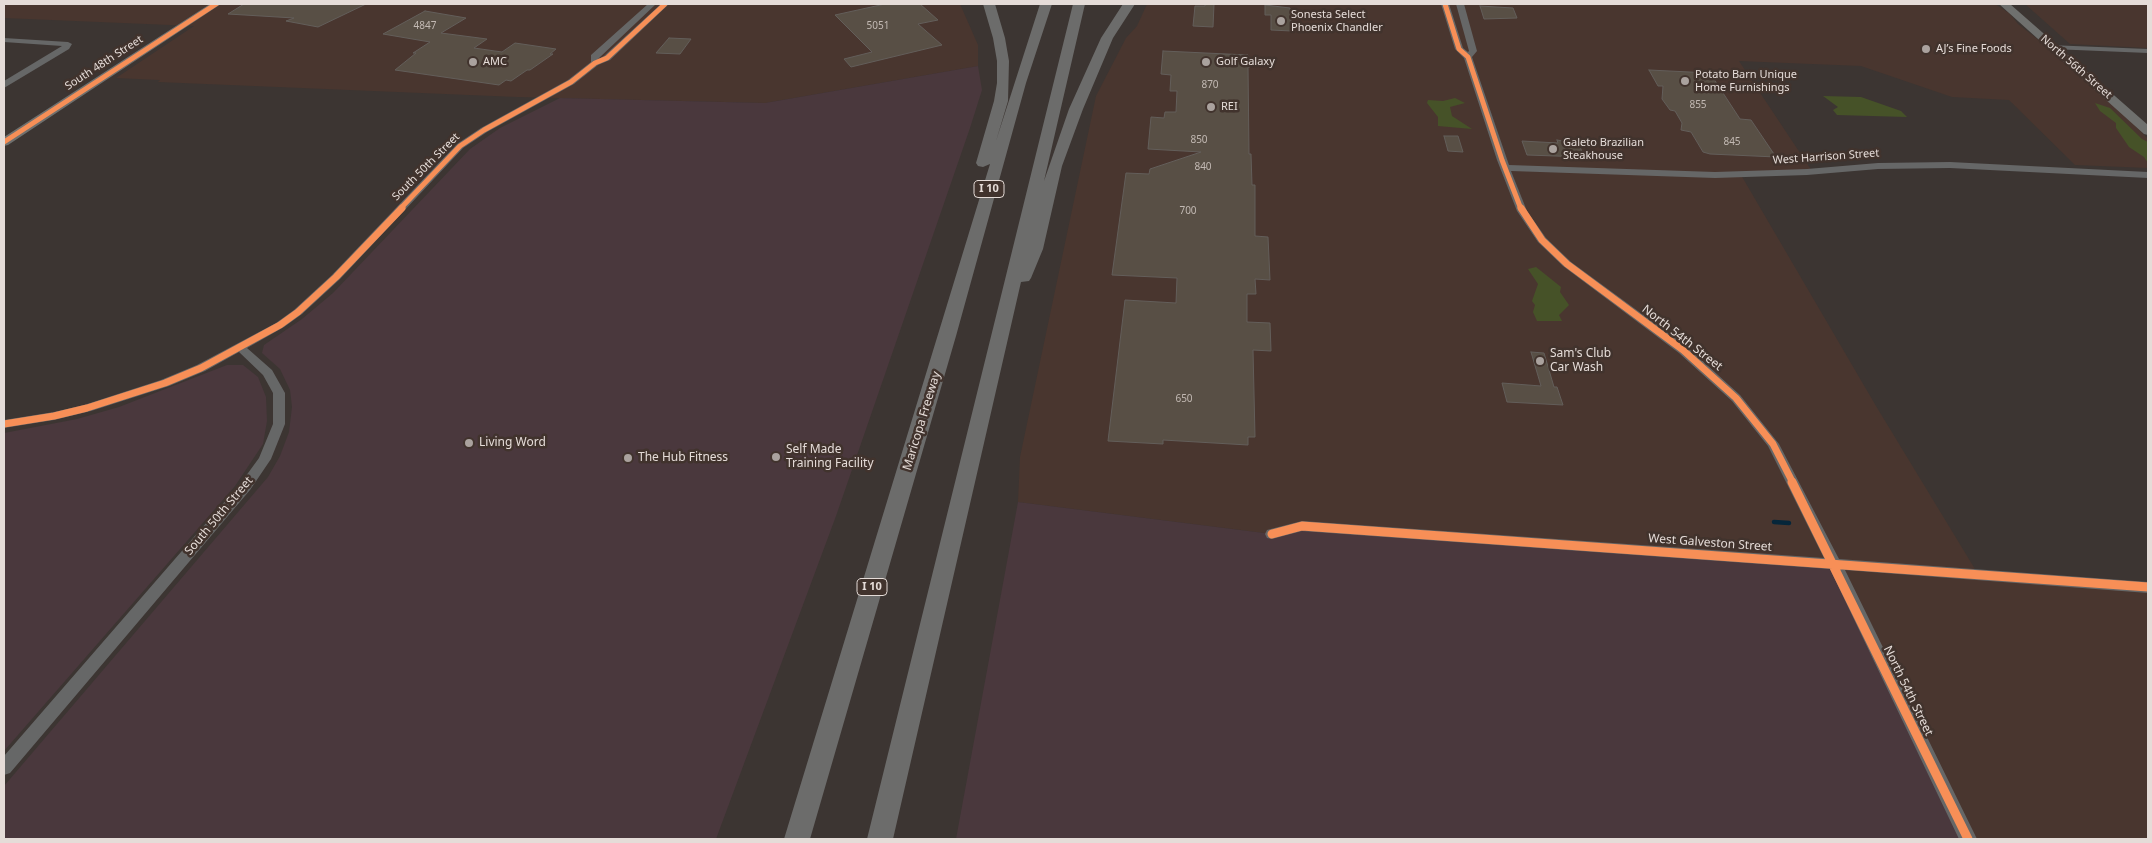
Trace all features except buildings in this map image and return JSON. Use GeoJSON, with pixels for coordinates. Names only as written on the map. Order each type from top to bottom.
{"type":"FeatureCollection","features":[{"type":"Feature","properties":{"kind":"highway"},"geometry":{"type":"LineString","coordinates":[[947,336],[960,246],[1000,101],[1003,83],[1002,54],[989,4]]}},
{"type":"Feature","properties":{"kind":"highway","name":"Maricopa Freeway"},"geometry":{"type":"LineString","coordinates":[[797,839],[1020,84],[1046,4]]}},
{"type":"Feature","properties":{"kind":"highway"},"geometry":{"type":"LineString","coordinates":[[880,839],[1079,4]]}},
{"type":"Feature","properties":{"kind":"highway"},"geometry":{"type":"LineString","coordinates":[[999,339],[1034,249],[1055,166],[1076,109],[1106,38],[1129,4]]}},
{"type":"Feature","properties":{"kind":"main road","name":"South 48th Street"},"geometry":{"type":"LineString","coordinates":[[4,142],[216,4]]}},
{"type":"Feature","properties":{"kind":"main road","name":"North 56th Street"},"geometry":{"type":"LineString","coordinates":[[2004,4],[2148,131]]}},
{"type":"Feature","properties":{"kind":"main road","name":"North 56th Street"},"geometry":{"type":"LineString","coordinates":[[2018,4],[2148,116]]}},
{"type":"Feature","properties":{"kind":"street","name":"South 50th Street"},"geometry":{"type":"LineString","coordinates":[[595,63],[594,57],[652,4]]}},
{"type":"Feature","properties":{"kind":"street","name":"South 50th Street"},"geometry":{"type":"LineString","coordinates":[[4,768],[245,488],[265,459],[279,424],[279,393],[268,373],[241,348],[298,312],[330,283],[460,146],[484,130],[571,82],[595,63],[607,58],[665,4]]}},
{"type":"Feature","properties":{"kind":"street","name":"North 54th Street"},"geometry":{"type":"LineString","coordinates":[[1445,4],[1459,49],[1468,58],[1505,168],[1522,211],[1542,240],[1567,264],[1698,362],[1736,398],[1754,419],[1780,457],[1968,839]]}},
{"type":"Feature","properties":{"kind":"street","name":"North 54th Street"},"geometry":{"type":"LineString","coordinates":[[1460,4],[1474,51],[1468,58]]}},
{"type":"Feature","properties":{"kind":"street"},"geometry":{"type":"LineString","coordinates":[[4,40],[68,44],[4,85]]}},
{"type":"Feature","properties":{"kind":"street"},"geometry":{"type":"LineString","coordinates":[[2052,47],[2148,51]]}},
{"type":"Feature","properties":{"kind":"street","name":"West Harrison Street"},"geometry":{"type":"LineString","coordinates":[[1505,168],[1715,175],[1807,172],[1878,166],[1950,165],[2148,175]]}},
{"type":"Feature","properties":{"kind":"street"},"geometry":{"type":"LineString","coordinates":[[4,424],[54,416],[135,393],[201,368],[241,348]]}},
{"type":"Feature","properties":{"kind":"street","name":"West Galveston Street"},"geometry":{"type":"LineString","coordinates":[[1272,534],[1302,526],[2148,587]]}},
{"type":"Feature","properties":{"kind":"shaded area"},"geometry":{"type":"Polygon","coordinates":[[[4,4],[960,4],[978,45],[978,66],[765,103],[517,97],[158,82],[160,80],[116,78],[194,26],[4,18],[4,4]]]}},
{"type":"Feature","properties":{"kind":"shaded area"},"geometry":{"type":"Polygon","coordinates":[[[1147,4],[1995,4],[2009,13],[2018,24],[2054,52],[2115,105],[2148,139],[2148,168],[2075,165],[2009,100],[1952,97],[1861,66],[1739,61],[1812,171],[1741,175],[1876,406],[1978,574],[1950,572],[2148,589],[2148,839],[1968,839],[1899,698],[1272,534],[1018,502],[1020,457],[1096,96],[1126,38],[1137,26],[1147,4]]]}},
{"type":"Feature","properties":{"kind":"shaded area"},"geometry":{"type":"Polygon","coordinates":[[[2025,4],[2148,4],[2148,48],[2070,44],[2025,4]]]}},
{"type":"Feature","properties":{"kind":"shaded area"},"geometry":{"type":"Polygon","coordinates":[[[978,66],[982,90],[970,128],[836,516],[716,839],[4,839],[4,786],[268,477],[280,456],[289,432],[292,407],[290,390],[280,369],[262,353],[264,345],[302,319],[333,293],[470,149],[500,128],[560,98],[765,103],[978,66]]]}},
{"type":"Feature","properties":{"kind":"shaded area"},"geometry":{"type":"Polygon","coordinates":[[[227,365],[243,365],[258,377],[266,397],[267,421],[263,444],[235,486],[4,751],[4,433],[77,419],[119,407],[227,365]]]}},
{"type":"Feature","properties":{"kind":"shaded area"},"geometry":{"type":"Polygon","coordinates":[[[1018,502],[1272,534],[1302,526],[1833,563],[1968,839],[956,839],[1018,502]]]}},
{"type":"Feature","properties":{"kind":"green space"},"geometry":{"type":"Polygon","coordinates":[[[1823,96],[1861,97],[1901,111],[1907,117],[1837,115],[1833,110],[1838,107],[1823,96]]]}},
{"type":"Feature","properties":{"kind":"green space"},"geometry":{"type":"Polygon","coordinates":[[[1455,98],[1465,103],[1450,107],[1452,116],[1472,129],[1438,126],[1438,117],[1427,103],[1428,100],[1443,101],[1455,98]]]}},
{"type":"Feature","properties":{"kind":"green space"},"geometry":{"type":"Polygon","coordinates":[[[2095,103],[2110,108],[2142,139],[2148,142],[2148,163],[2144,157],[2129,147],[2116,128],[2116,123],[2100,111],[2095,103]]]}},
{"type":"Feature","properties":{"kind":"green space"},"geometry":{"type":"Polygon","coordinates":[[[1536,267],[1561,287],[1560,292],[1569,305],[1559,315],[1562,321],[1537,321],[1533,312],[1535,305],[1532,301],[1538,284],[1528,269],[1536,267]]]}},
{"type":"Feature","properties":{"kind":"waterway"},"geometry":{"type":"LineString","coordinates":[[1774,522],[1789,523]]}},
{"type":"Feature","properties":{"kind":"cycle path"},"geometry":{"type":"LineString","coordinates":[[4,142],[216,4]]}},
{"type":"Feature","properties":{"kind":"cycle path"},"geometry":{"type":"LineString","coordinates":[[4,424],[54,416],[87,408],[165,383],[201,368],[280,325],[298,312],[336,277],[460,146],[484,130],[571,82],[595,63],[607,58],[665,4]]}},
{"type":"Feature","properties":{"kind":"cycle path"},"geometry":{"type":"LineString","coordinates":[[1445,4],[1459,49],[1468,57],[1502,160],[1522,211],[1542,240],[1567,264],[1683,350],[1719,381],[1736,398],[1773,444],[1826,547],[1968,839]]}},
{"type":"Feature","properties":{"kind":"cycle path"},"geometry":{"type":"LineString","coordinates":[[1272,534],[1302,526],[2148,587]]}},
{"type":"Feature","properties":{"kind":"place","name":"Sonesta Select Phoenix Chandler"},"geometry":{"type":"Point","coordinates":[1281,21]}},
{"type":"Feature","properties":{"kind":"place","name":"AJ’s Fine Foods"},"geometry":{"type":"Point","coordinates":[1926,49]}},
{"type":"Feature","properties":{"kind":"place","name":"AMC"},"geometry":{"type":"Point","coordinates":[473,62]}},
{"type":"Feature","properties":{"kind":"place","name":"Golf Galaxy"},"geometry":{"type":"Point","coordinates":[1206,62]}},
{"type":"Feature","properties":{"kind":"place","name":"Potato Barn Unique Home Furnishings"},"geometry":{"type":"Point","coordinates":[1685,81]}},
{"type":"Feature","properties":{"kind":"place","name":"REI"},"geometry":{"type":"Point","coordinates":[1211,107]}},
{"type":"Feature","properties":{"kind":"place","name":"Galeto Brazilian Steakhouse"},"geometry":{"type":"Point","coordinates":[1553,149]}},
{"type":"Feature","properties":{"kind":"place","name":"Sam's Club Car Wash"},"geometry":{"type":"Point","coordinates":[1540,361]}},
{"type":"Feature","properties":{"kind":"place","name":"Living Word"},"geometry":{"type":"Point","coordinates":[469,443]}},
{"type":"Feature","properties":{"kind":"place","name":"Self Made Training Facility"},"geometry":{"type":"Point","coordinates":[776,457]}},
{"type":"Feature","properties":{"kind":"place","name":"The Hub Fitness"},"geometry":{"type":"Point","coordinates":[628,458]}}]}
